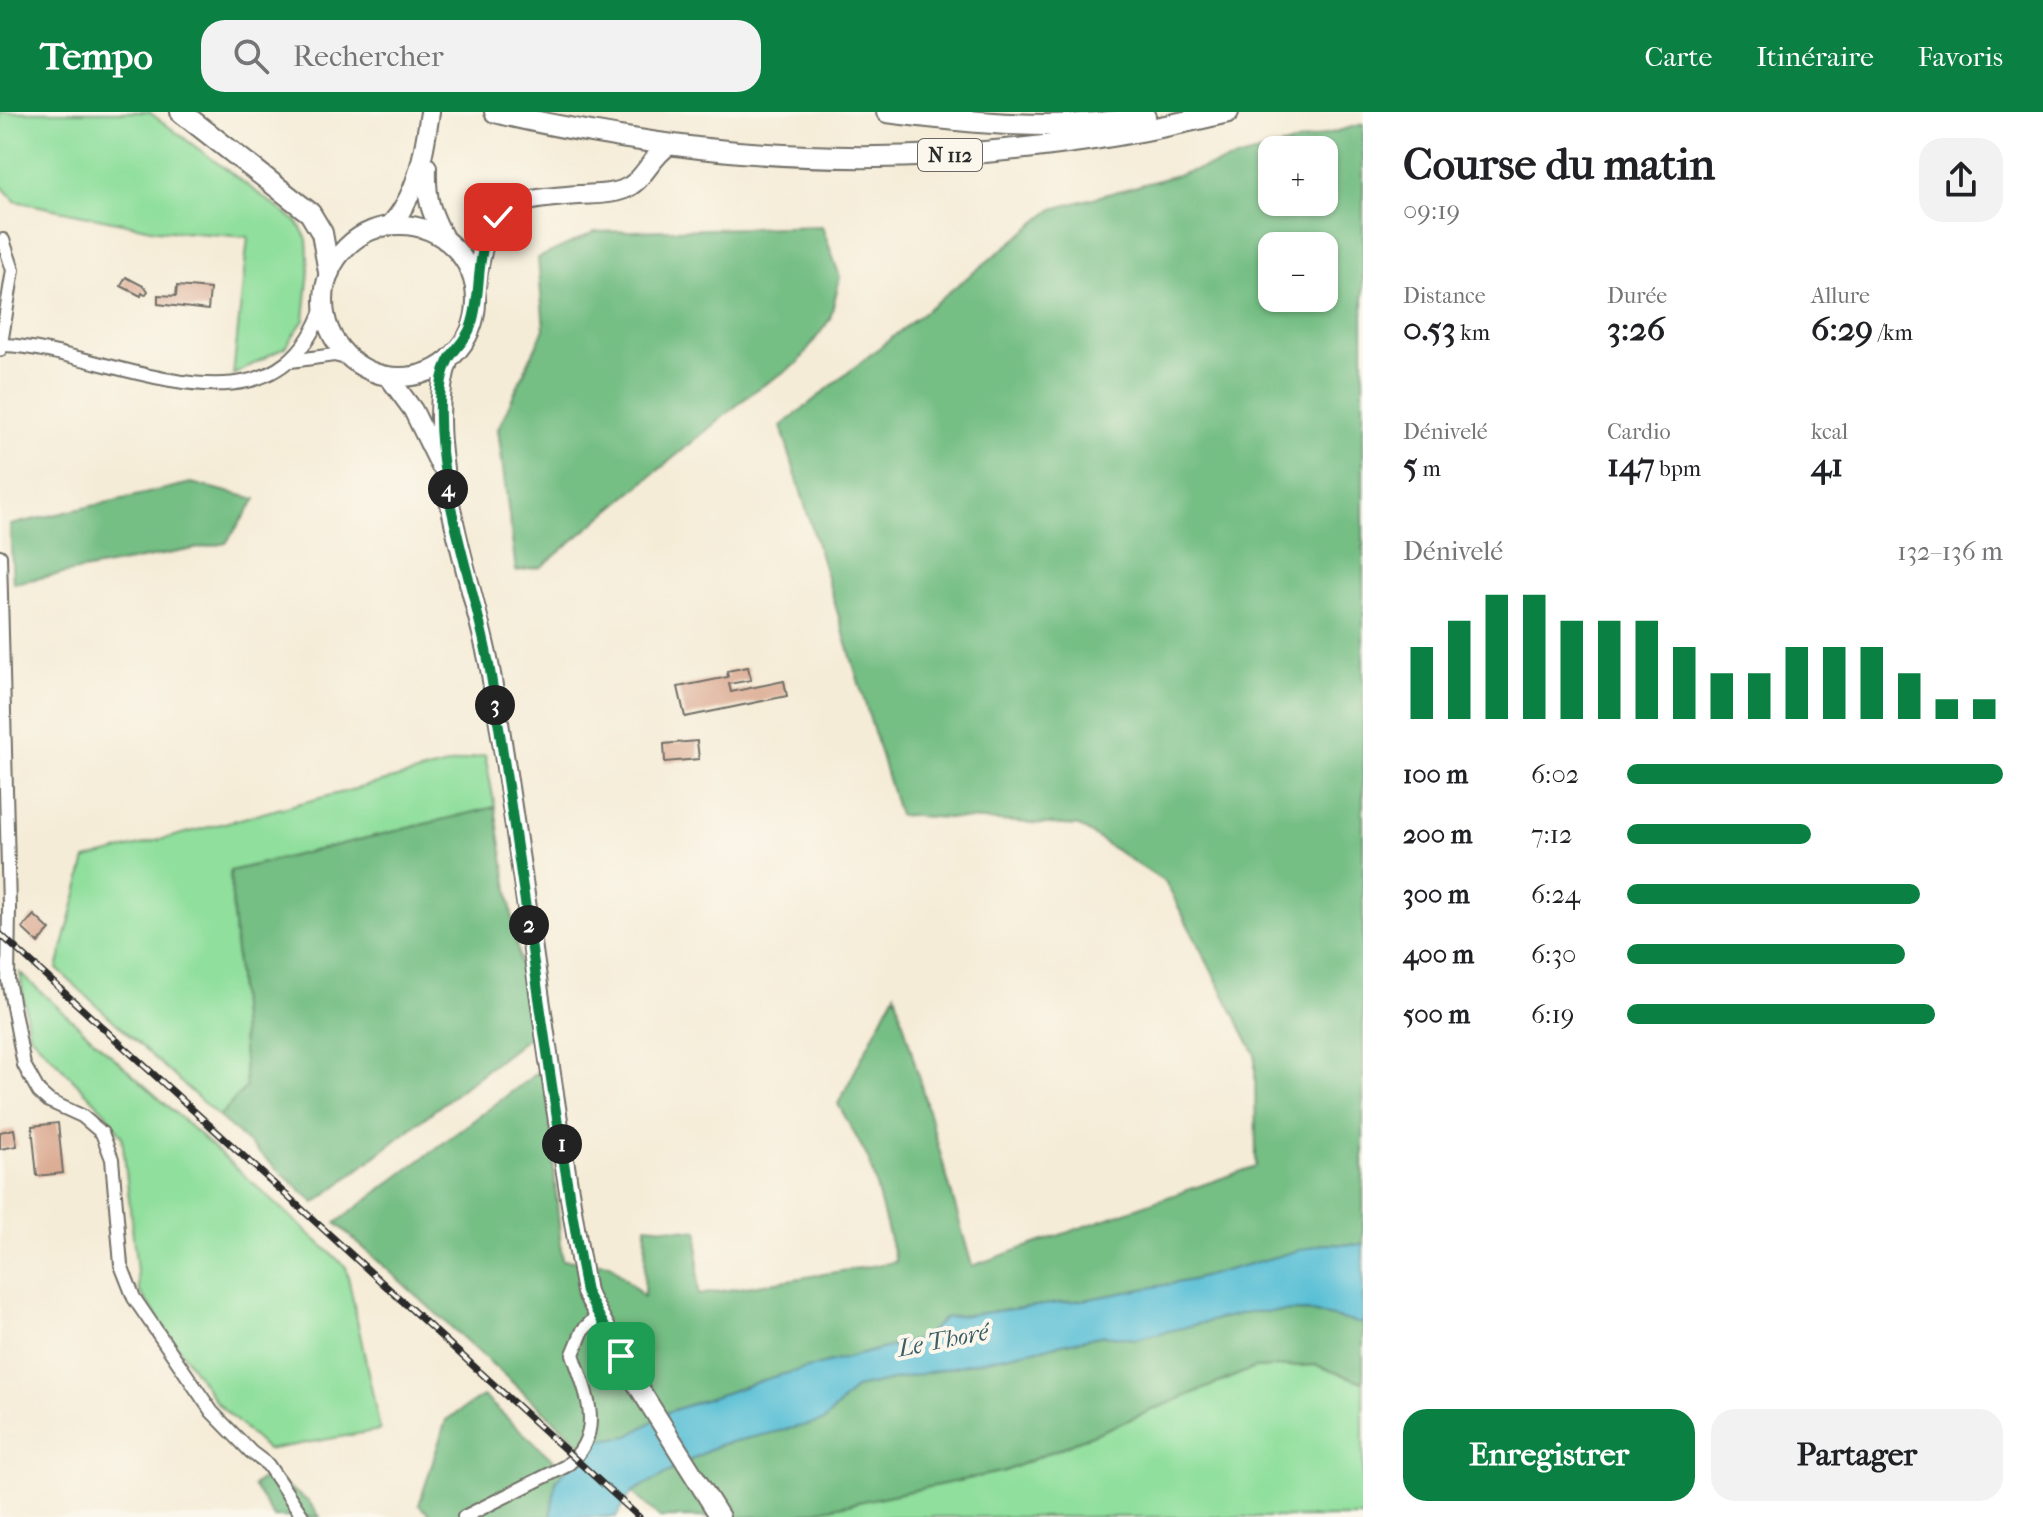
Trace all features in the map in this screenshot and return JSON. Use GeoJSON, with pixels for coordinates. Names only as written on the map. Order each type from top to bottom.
{"type":"FeatureCollection","features":[{"type":"Feature","properties":{"kind":"main road"},"geometry":{"type":"LineString","coordinates":[[181,112],[310,213],[322,233],[329,272],[324,305],[327,325],[336,344],[350,359],[368,370],[388,376],[409,377],[430,371],[449,359],[461,345],[475,311],[485,238],[498,217],[517,203],[529,200],[621,191],[638,180],[660,152],[670,145]]}},
{"type":"Feature","properties":{"kind":"main road","name":"N 112"},"geometry":{"type":"LineString","coordinates":[[495,112],[670,145],[827,158],[965,154],[1080,142],[1228,112]]}},
{"type":"Feature","properties":{"kind":"main road"},"geometry":{"type":"LineString","coordinates":[[887,112],[975,123],[1061,126],[1173,112]]}},
{"type":"Feature","properties":{"kind":"main road"},"geometry":{"type":"LineString","coordinates":[[389,226],[412,195],[428,122]]}},
{"type":"Feature","properties":{"kind":"main road"},"geometry":{"type":"LineString","coordinates":[[428,122],[426,194],[431,213],[445,240]]}},
{"type":"Feature","properties":{"kind":"main road"},"geometry":{"type":"LineString","coordinates":[[329,272],[339,255],[353,241],[370,231],[389,226],[418,228],[445,240],[460,254],[470,272],[476,293]]}},
{"type":"Feature","properties":{"kind":"main road"},"geometry":{"type":"LineString","coordinates":[[449,359],[443,375],[440,403],[444,475],[490,671],[586,1292],[636,1383],[720,1517]]}},
{"type":"Feature","properties":{"kind":"main road"},"geometry":{"type":"LineString","coordinates":[[388,376],[413,410],[444,475]]}},
{"type":"Feature","properties":{"kind":"street"},"geometry":{"type":"LineString","coordinates":[[3,240],[13,270],[2,348],[31,346],[132,372],[192,384],[223,386],[265,375],[288,362],[310,338],[324,305]]}},
{"type":"Feature","properties":{"kind":"street"},"geometry":{"type":"LineString","coordinates":[[288,362],[334,355],[350,359]]}},
{"type":"Feature","properties":{"kind":"street"},"geometry":{"type":"LineString","coordinates":[[0,556],[8,980],[24,1065],[39,1092],[49,1101],[82,1116],[102,1133],[112,1159],[121,1265],[134,1298],[212,1412],[268,1465],[303,1517]]}},
{"type":"Feature","properties":{"kind":"street"},"geometry":{"type":"LineString","coordinates":[[464,1517],[566,1466],[579,1455],[589,1432],[591,1407],[573,1354],[583,1330],[598,1315]]}},
{"type":"Feature","properties":{"kind":"green space"},"geometry":{"type":"Polygon","coordinates":[[[0,112],[149,112],[298,223],[307,239],[309,270],[304,320],[285,347],[233,375],[248,237],[156,230],[15,201],[0,184],[0,112]]]}},
{"type":"Feature","properties":{"kind":"green space"},"geometry":{"type":"Polygon","coordinates":[[[1363,124],[1363,1245],[1322,1244],[1192,1280],[1089,1299],[944,1318],[924,1338],[773,1377],[668,1412],[629,1436],[594,1441],[586,1449],[336,1223],[545,1067],[562,1260],[610,1264],[644,1297],[646,1226],[698,1231],[698,1295],[896,1262],[869,1160],[838,1104],[895,993],[972,1266],[1256,1166],[1255,1054],[1166,883],[1079,826],[899,815],[781,426],[1053,209],[1258,153],[1258,216],[1338,216],[1338,136],[1319,136],[1363,124]]]}},
{"type":"Feature","properties":{"kind":"green space"},"geometry":{"type":"Polygon","coordinates":[[[822,226],[840,277],[830,319],[798,363],[753,392],[541,567],[516,571],[498,429],[544,329],[538,258],[595,232],[822,226]]]}},
{"type":"Feature","properties":{"kind":"green space"},"geometry":{"type":"Polygon","coordinates":[[[191,483],[256,499],[226,543],[13,583],[10,525],[191,483]]]}},
{"type":"Feature","properties":{"kind":"green space"},"geometry":{"type":"Polygon","coordinates":[[[485,755],[495,807],[230,871],[246,1087],[219,1117],[57,969],[86,859],[485,755]]]}},
{"type":"Feature","properties":{"kind":"green space"},"geometry":{"type":"Polygon","coordinates":[[[495,807],[531,1035],[315,1203],[219,1117],[246,1087],[230,871],[495,807]]]}},
{"type":"Feature","properties":{"kind":"green space"},"geometry":{"type":"Polygon","coordinates":[[[20,973],[346,1267],[380,1430],[267,1450],[216,1402],[139,1290],[122,1136],[106,1113],[29,1034],[20,973]]]}},
{"type":"Feature","properties":{"kind":"green space"},"geometry":{"type":"Polygon","coordinates":[[[1307,1311],[1363,1324],[1363,1382],[1316,1365],[1254,1368],[1005,1471],[787,1517],[659,1517],[632,1492],[718,1445],[824,1421],[855,1388],[1105,1335],[1135,1339],[1248,1312],[1307,1311]]]}},
{"type":"Feature","properties":{"kind":"green space"},"geometry":{"type":"Polygon","coordinates":[[[1316,1365],[1363,1382],[1363,1517],[787,1517],[1005,1471],[1254,1368],[1316,1365]]]}},
{"type":"Feature","properties":{"kind":"green space"},"geometry":{"type":"Polygon","coordinates":[[[483,1396],[565,1471],[556,1480],[551,1517],[433,1517],[419,1505],[446,1420],[483,1396]]]}},
{"type":"Feature","properties":{"kind":"green space"},"geometry":{"type":"Polygon","coordinates":[[[269,1474],[309,1502],[320,1517],[274,1517],[253,1486],[269,1474]]]}},
{"type":"Feature","properties":{"kind":"water","name":"Le Thoré"},"geometry":{"type":"Polygon","coordinates":[[[1322,1244],[1363,1245],[1363,1324],[1307,1311],[1248,1312],[1135,1339],[1104,1335],[855,1388],[824,1421],[718,1445],[632,1492],[616,1517],[551,1517],[556,1480],[594,1441],[629,1436],[668,1412],[773,1377],[924,1338],[944,1318],[1089,1299],[1192,1280],[1322,1244]]]}},
{"type":"Feature","properties":{"kind":"building"},"geometry":{"type":"Polygon","coordinates":[[[126,277],[145,287],[148,291],[145,295],[121,286],[126,277]]]}},
{"type":"Feature","properties":{"kind":"building"},"geometry":{"type":"Polygon","coordinates":[[[177,286],[210,289],[208,310],[158,304],[158,295],[176,296],[177,286]]]}},
{"type":"Feature","properties":{"kind":"building"},"geometry":{"type":"Polygon","coordinates":[[[748,667],[751,680],[729,684],[731,692],[784,681],[787,696],[685,717],[678,687],[728,677],[727,671],[748,667]]]}},
{"type":"Feature","properties":{"kind":"building"},"geometry":{"type":"Polygon","coordinates":[[[697,741],[699,759],[665,762],[664,744],[697,741]]]}},
{"type":"Feature","properties":{"kind":"building"},"geometry":{"type":"Polygon","coordinates":[[[34,915],[50,930],[38,943],[22,928],[34,915]]]}},
{"type":"Feature","properties":{"kind":"building"},"geometry":{"type":"Polygon","coordinates":[[[58,1123],[63,1173],[37,1176],[32,1126],[58,1123]]]}},
{"type":"Feature","properties":{"kind":"building"},"geometry":{"type":"Polygon","coordinates":[[[14,1129],[17,1146],[0,1149],[0,1132],[14,1129]]]}},
{"type":"Feature","properties":{"kind":"railway"},"geometry":{"type":"LineString","coordinates":[[0,934],[639,1517]]}},
{"type":"Feature","properties":{"kind":"route"},"geometry":{"type":"LineString","coordinates":[[498,217],[490,227],[481,252],[475,311],[470,329],[449,359],[443,375],[440,403],[444,475],[490,671],[586,1292],[621,1356]]}}]}
